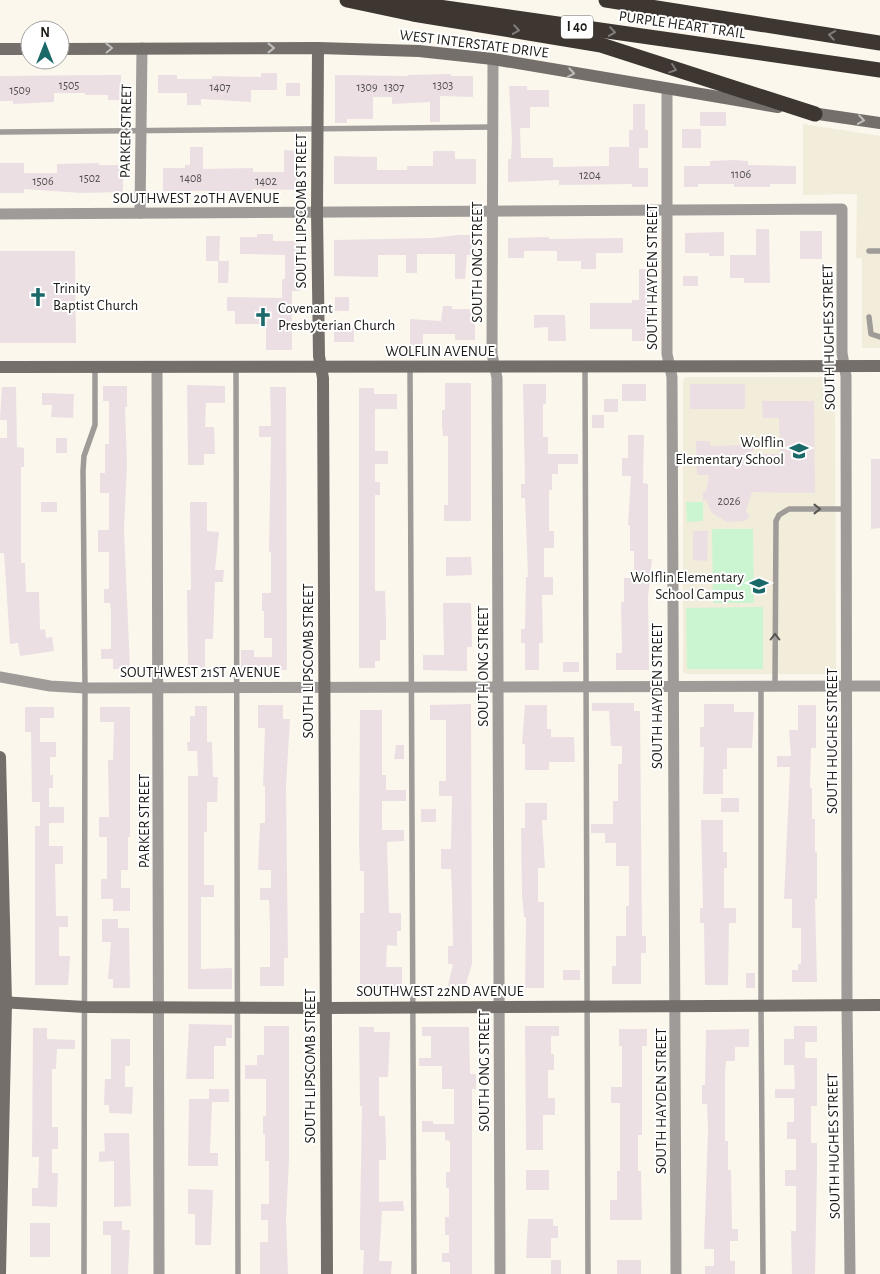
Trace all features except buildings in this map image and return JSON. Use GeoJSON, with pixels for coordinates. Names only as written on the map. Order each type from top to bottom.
{"type":"FeatureCollection","features":[{"type":"Feature","properties":{"kind":"highway"},"geometry":{"type":"LineString","coordinates":[[347,0],[413,14],[601,45],[816,114]]}},
{"type":"Feature","properties":{"kind":"highway","name":"PURPLE HEART TRAIL"},"geometry":{"type":"LineString","coordinates":[[390,0],[880,70]]}},
{"type":"Feature","properties":{"kind":"highway","name":"PURPLE HEART TRAIL"},"geometry":{"type":"LineString","coordinates":[[606,0],[880,43]]}},
{"type":"Feature","properties":{"kind":"main road","name":"WEST INTERSTATE DRIVE"},"geometry":{"type":"LineString","coordinates":[[70,49],[318,48],[419,50],[493,59],[816,114],[880,123]]}},
{"type":"Feature","properties":{"kind":"main road","name":"SOUTH LIPSCOMB STREET"},"geometry":{"type":"LineString","coordinates":[[318,48],[317,212],[320,367],[323,388],[327,1274]]}},
{"type":"Feature","properties":{"kind":"main road"},"geometry":{"type":"LineString","coordinates":[[0,50],[20,49]]}},
{"type":"Feature","properties":{"kind":"main road","name":"WOLFLIN AVENUE"},"geometry":{"type":"LineString","coordinates":[[0,368],[880,366]]}},
{"type":"Feature","properties":{"kind":"main road"},"geometry":{"type":"LineString","coordinates":[[0,757],[3,1003],[0,1274]]}},
{"type":"Feature","properties":{"kind":"main road","name":"SOUTHWEST 22ND AVENUE"},"geometry":{"type":"LineString","coordinates":[[3,1003],[85,1007],[326,1008],[880,1005]]}},
{"type":"Feature","properties":{"kind":"street","name":"PARKER STREET"},"geometry":{"type":"LineString","coordinates":[[140,214],[142,48]]}},
{"type":"Feature","properties":{"kind":"street","name":"SOUTH ONG STREET"},"geometry":{"type":"LineString","coordinates":[[493,59],[492,354],[497,378],[500,1274]]}},
{"type":"Feature","properties":{"kind":"street","name":"SOUTH HAYDEN STREET"},"geometry":{"type":"LineString","coordinates":[[666,89],[667,354],[672,377],[676,1274]]}},
{"type":"Feature","properties":{"kind":"street","name":"SOUTHWEST 20TH AVENUE"},"geometry":{"type":"LineString","coordinates":[[0,214],[842,209]]}},
{"type":"Feature","properties":{"kind":"street","name":"SOUTH HUGHES STREET"},"geometry":{"type":"LineString","coordinates":[[842,209],[842,353],[846,376],[847,509],[847,1004],[850,1274]]}},
{"type":"Feature","properties":{"kind":"street","name":"PARKER STREET"},"geometry":{"type":"LineString","coordinates":[[157,367],[159,1274]]}},
{"type":"Feature","properties":{"kind":"street","name":"SOUTHWEST 21ST AVENUE"},"geometry":{"type":"LineString","coordinates":[[0,677],[50,686],[85,688],[880,686]]}},
{"type":"Feature","properties":{"kind":"lane"},"geometry":{"type":"LineString","coordinates":[[0,132],[318,131],[492,127]]}},
{"type":"Feature","properties":{"kind":"lane"},"geometry":{"type":"LineString","coordinates":[[869,251],[880,251]]}},
{"type":"Feature","properties":{"kind":"lane"},"geometry":{"type":"LineString","coordinates":[[869,317],[871,334],[880,337]]}},
{"type":"Feature","properties":{"kind":"lane"},"geometry":{"type":"LineString","coordinates":[[585,366],[588,1274]]}},
{"type":"Feature","properties":{"kind":"lane"},"geometry":{"type":"LineString","coordinates":[[84,1274],[85,688],[83,471],[84,456],[95,425],[95,367]]}},
{"type":"Feature","properties":{"kind":"lane"},"geometry":{"type":"LineString","coordinates":[[236,367],[238,1274]]}},
{"type":"Feature","properties":{"kind":"lane"},"geometry":{"type":"LineString","coordinates":[[410,367],[414,1274]]}},
{"type":"Feature","properties":{"kind":"lane"},"geometry":{"type":"LineString","coordinates":[[775,686],[776,522],[779,515],[789,509],[847,509]]}},
{"type":"Feature","properties":{"kind":"lane"},"geometry":{"type":"LineString","coordinates":[[761,686],[760,1006],[764,1274]]}},
{"type":"Feature","properties":{"kind":"shaded area"},"geometry":{"type":"Polygon","coordinates":[[[803,124],[880,136],[880,348],[862,348],[862,258],[856,258],[857,194],[803,195],[803,124]]]}},
{"type":"Feature","properties":{"kind":"shaded area","name":"Wolflin Elementary School Campus"},"geometry":{"type":"Polygon","coordinates":[[[686,377],[832,377],[835,380],[836,671],[833,674],[687,674],[683,672],[683,380],[686,377]]]}},
{"type":"Feature","properties":{"kind":"green space"},"geometry":{"type":"Polygon","coordinates":[[[686,502],[703,502],[703,521],[687,522],[686,502]]]}},
{"type":"Feature","properties":{"kind":"green space"},"geometry":{"type":"Polygon","coordinates":[[[712,529],[753,529],[754,603],[713,603],[712,529]]]}},
{"type":"Feature","properties":{"kind":"green space"},"geometry":{"type":"Polygon","coordinates":[[[763,607],[763,669],[687,669],[686,608],[763,607]]]}},
{"type":"Feature","properties":{"kind":"place","name":"Trinity Baptist Church"},"geometry":{"type":"Point","coordinates":[38,297]}},
{"type":"Feature","properties":{"kind":"place","name":"Covenant Presbyterian Church"},"geometry":{"type":"Point","coordinates":[263,317]}},
{"type":"Feature","properties":{"kind":"place","name":"Wolflin Elementary School"},"geometry":{"type":"Point","coordinates":[799,451]}},
{"type":"Feature","properties":{"kind":"place","name":"Wolflin Elementary School Campus"},"geometry":{"type":"Point","coordinates":[759,586]}}]}
